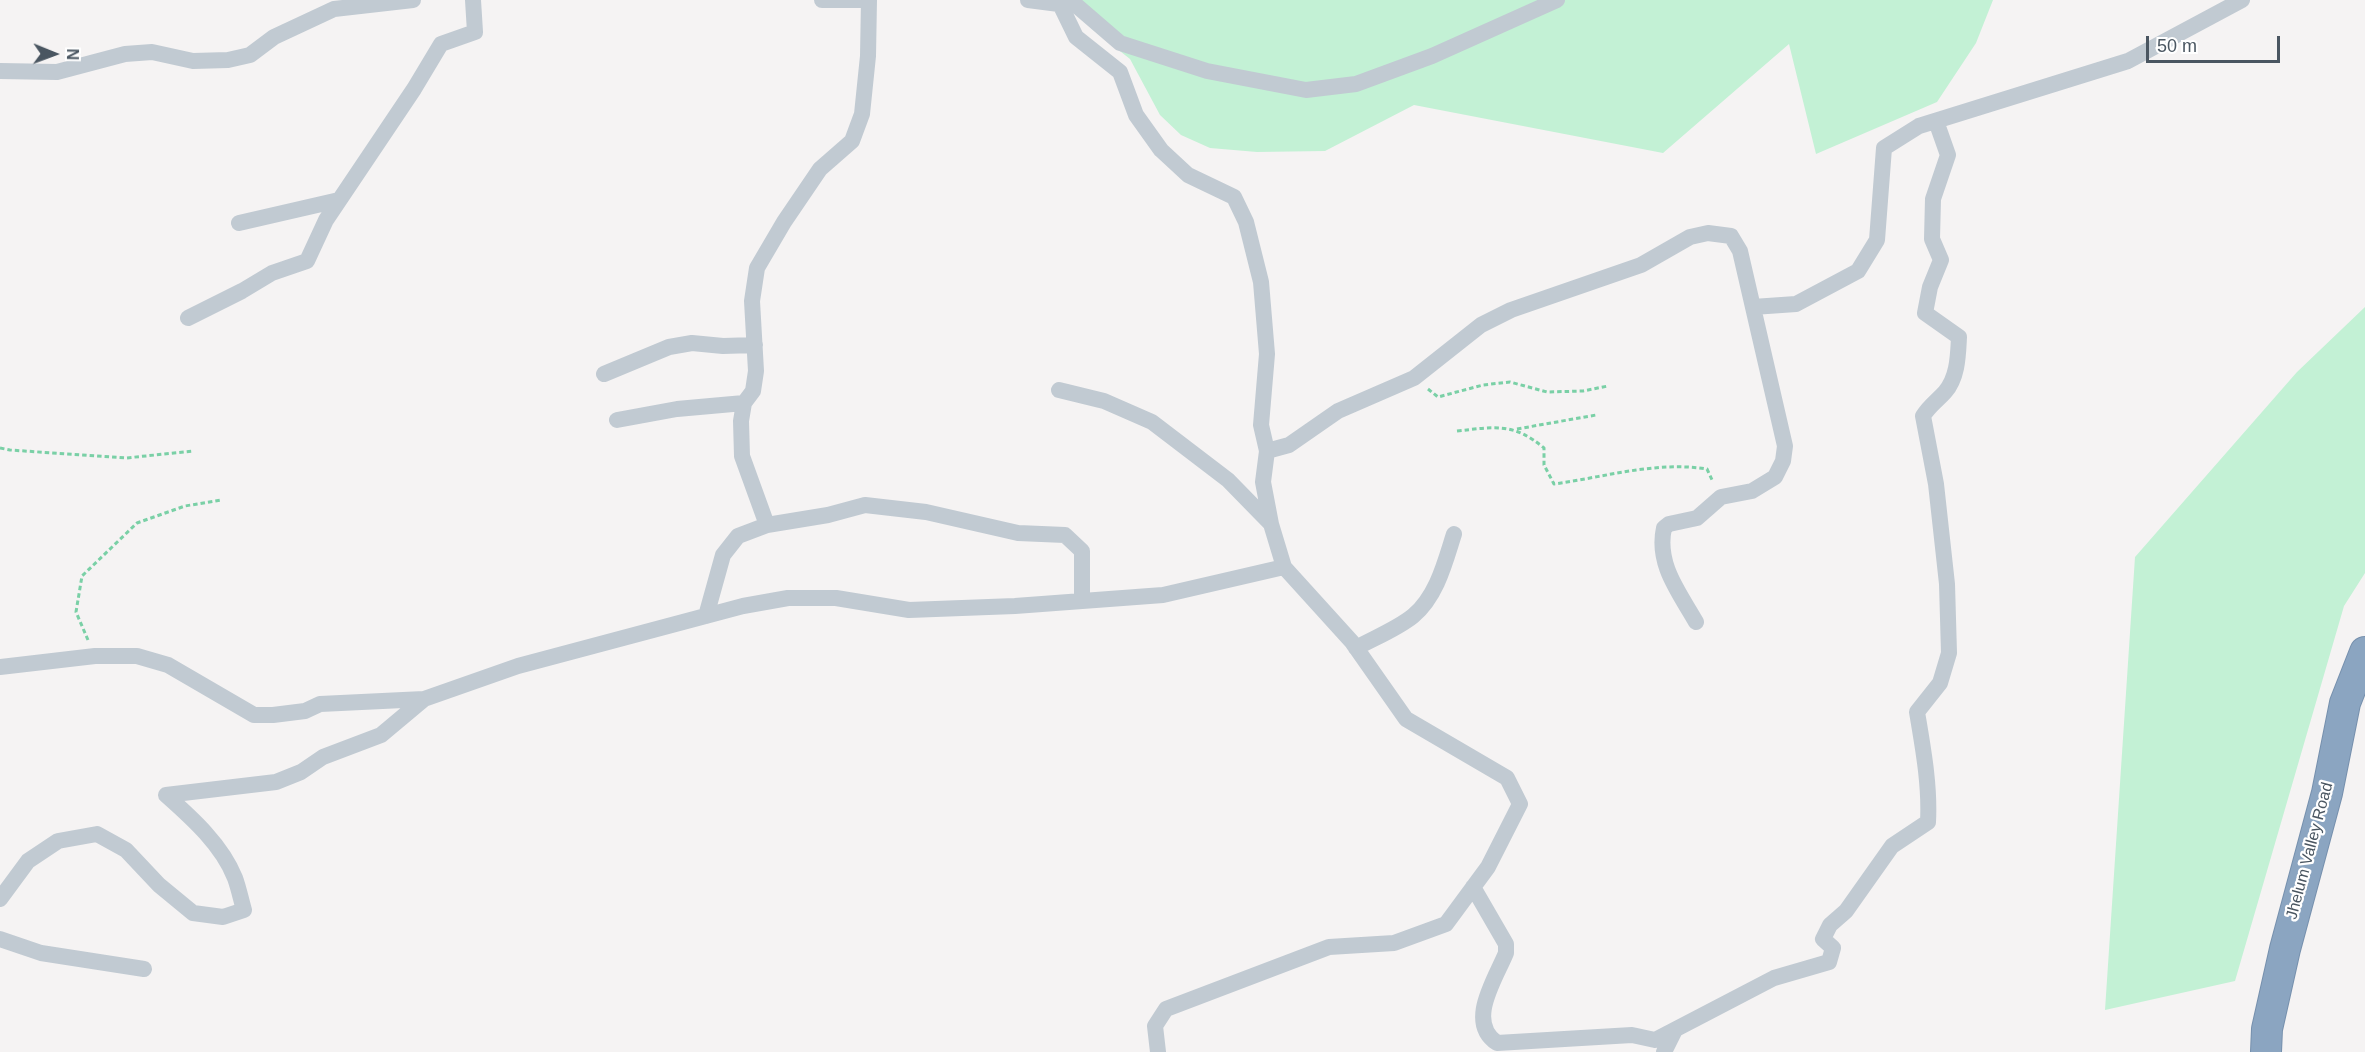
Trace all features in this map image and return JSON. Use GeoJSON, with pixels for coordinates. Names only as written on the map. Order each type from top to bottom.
{"type":"FeatureCollection","features":[{"type":"Feature","properties":{"kind":"highway","name":"Jhelum Valley Road"},"geometry":{"type":"LineString","coordinates":[[2266,1052],[2267,1029],[2285,949],[2327,793],[2345,702],[2365,652]]}},
{"type":"Feature","properties":{"kind":"street"},"geometry":{"type":"LineString","coordinates":[[0,70],[57,72],[125,54],[152,52],[193,61],[228,60],[250,55],[274,37],[334,9],[382,1],[413,0]]}},
{"type":"Feature","properties":{"kind":"street"},"geometry":{"type":"LineString","coordinates":[[188,318],[272,273],[307,261],[326,220],[414,89],[441,44],[475,32],[473,0]]}},
{"type":"Feature","properties":{"kind":"street"},"geometry":{"type":"LineString","coordinates":[[822,0],[861,0]]}},
{"type":"Feature","properties":{"kind":"street"},"geometry":{"type":"LineString","coordinates":[[766,525],[742,456],[741,421],[744,403],[753,391],[756,371],[752,301],[757,268],[820,168],[852,141],[862,114],[868,56],[869,0]]}},
{"type":"Feature","properties":{"kind":"street"},"geometry":{"type":"LineString","coordinates":[[1028,0],[1062,1],[1120,43],[1207,71],[1306,90],[1356,84],[1432,56],[1557,0]]}},
{"type":"Feature","properties":{"kind":"street"},"geometry":{"type":"LineString","coordinates":[[1753,307],[1796,304],[1858,271],[1877,240],[1884,148],[1919,126],[2128,61],[2242,0]]}},
{"type":"Feature","properties":{"kind":"street"},"geometry":{"type":"LineString","coordinates":[[1062,1],[1076,38],[1120,72],[1136,115],[1161,150],[1188,175],[1234,197],[1246,222],[1262,282],[1267,354],[1261,425],[1267,452],[1263,482],[1271,524],[1284,567],[1356,648],[1406,719],[1507,778],[1520,804],[1488,867],[1446,924],[1394,943],[1329,947],[1166,1009],[1155,1026],[1158,1052]]}},
{"type":"Feature","properties":{"kind":"street"},"geometry":{"type":"LineString","coordinates":[[1473,887],[1506,944],[1506,953],[1483,1006],[1483,1024],[1488,1037],[1497,1043],[1632,1035],[1655,1040],[1774,978],[1829,962],[1833,948],[1823,939],[1830,925],[1846,911],[1893,846],[1928,822],[1925,757],[1917,712],[1940,683],[1949,653],[1947,584],[1936,484],[1923,416],[1930,404],[1947,391],[1958,364],[1959,337],[1925,313],[1930,287],[1941,260],[1932,239],[1933,199],[1948,155],[1936,121]]}},
{"type":"Feature","properties":{"kind":"street"},"geometry":{"type":"LineString","coordinates":[[239,223],[339,200]]}},
{"type":"Feature","properties":{"kind":"street"},"geometry":{"type":"LineString","coordinates":[[1267,452],[1289,446],[1338,411],[1414,378],[1481,325],[1511,310],[1641,264],[1690,237],[1708,233],[1731,236],[1740,251],[1785,446],[1783,461],[1774,477],[1752,490],[1721,497],[1697,518],[1669,524],[1664,528],[1661,540],[1663,563],[1696,622]]}},
{"type":"Feature","properties":{"kind":"street"},"geometry":{"type":"LineString","coordinates":[[604,374],[669,347],[692,344],[754,345]]}},
{"type":"Feature","properties":{"kind":"street"},"geometry":{"type":"LineString","coordinates":[[1059,390],[1104,402],[1152,422],[1228,480],[1271,524]]}},
{"type":"Feature","properties":{"kind":"street"},"geometry":{"type":"LineString","coordinates":[[617,420],[677,409],[744,403]]}},
{"type":"Feature","properties":{"kind":"street"},"geometry":{"type":"LineString","coordinates":[[706,616],[723,555],[738,536],[766,525],[828,515],[864,505],[926,512],[1018,532],[1065,535],[1082,551],[1082,601]]}},
{"type":"Feature","properties":{"kind":"street"},"geometry":{"type":"LineString","coordinates":[[1356,648],[1412,617],[1426,602],[1442,573],[1454,534]]}},
{"type":"Feature","properties":{"kind":"street"},"geometry":{"type":"LineString","coordinates":[[0,667],[95,656],[137,656],[168,665],[254,715],[273,715],[304,711],[320,704],[424,699],[518,666],[743,606],[788,598],[836,598],[909,610],[1082,601],[1162,594],[1284,567]]}},
{"type":"Feature","properties":{"kind":"street"},"geometry":{"type":"LineString","coordinates":[[0,899],[28,861],[58,840],[97,834],[126,850],[159,885],[193,913],[223,917],[244,910],[234,877],[213,843],[194,820],[166,795],[276,782],[301,772],[323,757],[381,735],[424,699]]}},
{"type":"Feature","properties":{"kind":"street"},"geometry":{"type":"LineString","coordinates":[[0,939],[41,953],[144,969]]}},
{"type":"Feature","properties":{"kind":"street"},"geometry":{"type":"LineString","coordinates":[[1664,1052],[1675,1030]]}},
{"type":"Feature","properties":{"kind":"path"},"geometry":{"type":"LineString","coordinates":[[1414,378],[1438,397],[1483,385],[1510,382],[1547,392],[1583,391],[1608,386]]}},
{"type":"Feature","properties":{"kind":"path"},"geometry":{"type":"LineString","coordinates":[[1457,431],[1493,427],[1515,429],[1596,415]]}},
{"type":"Feature","properties":{"kind":"path"},"geometry":{"type":"LineString","coordinates":[[1515,429],[1544,448],[1544,465],[1554,484],[1635,469],[1686,465],[1707,469],[1721,497]]}},
{"type":"Feature","properties":{"kind":"path"},"geometry":{"type":"LineString","coordinates":[[0,448],[126,458],[194,451]]}},
{"type":"Feature","properties":{"kind":"path"},"geometry":{"type":"LineString","coordinates":[[95,656],[76,612],[82,576],[137,523],[185,506],[221,500]]}},
{"type":"Feature","properties":{"kind":"green space"},"geometry":{"type":"Polygon","coordinates":[[[1067,0],[1993,0],[1976,43],[1937,102],[1816,154],[1789,44],[1663,153],[1414,105],[1325,151],[1257,152],[1210,148],[1181,135],[1160,115],[1130,59],[1092,29],[1067,0]]]}},
{"type":"Feature","properties":{"kind":"green space"},"geometry":{"type":"Polygon","coordinates":[[[2365,307],[2365,573],[2344,606],[2235,981],[2105,1010],[2135,557],[2297,372],[2365,307]]]}}]}
